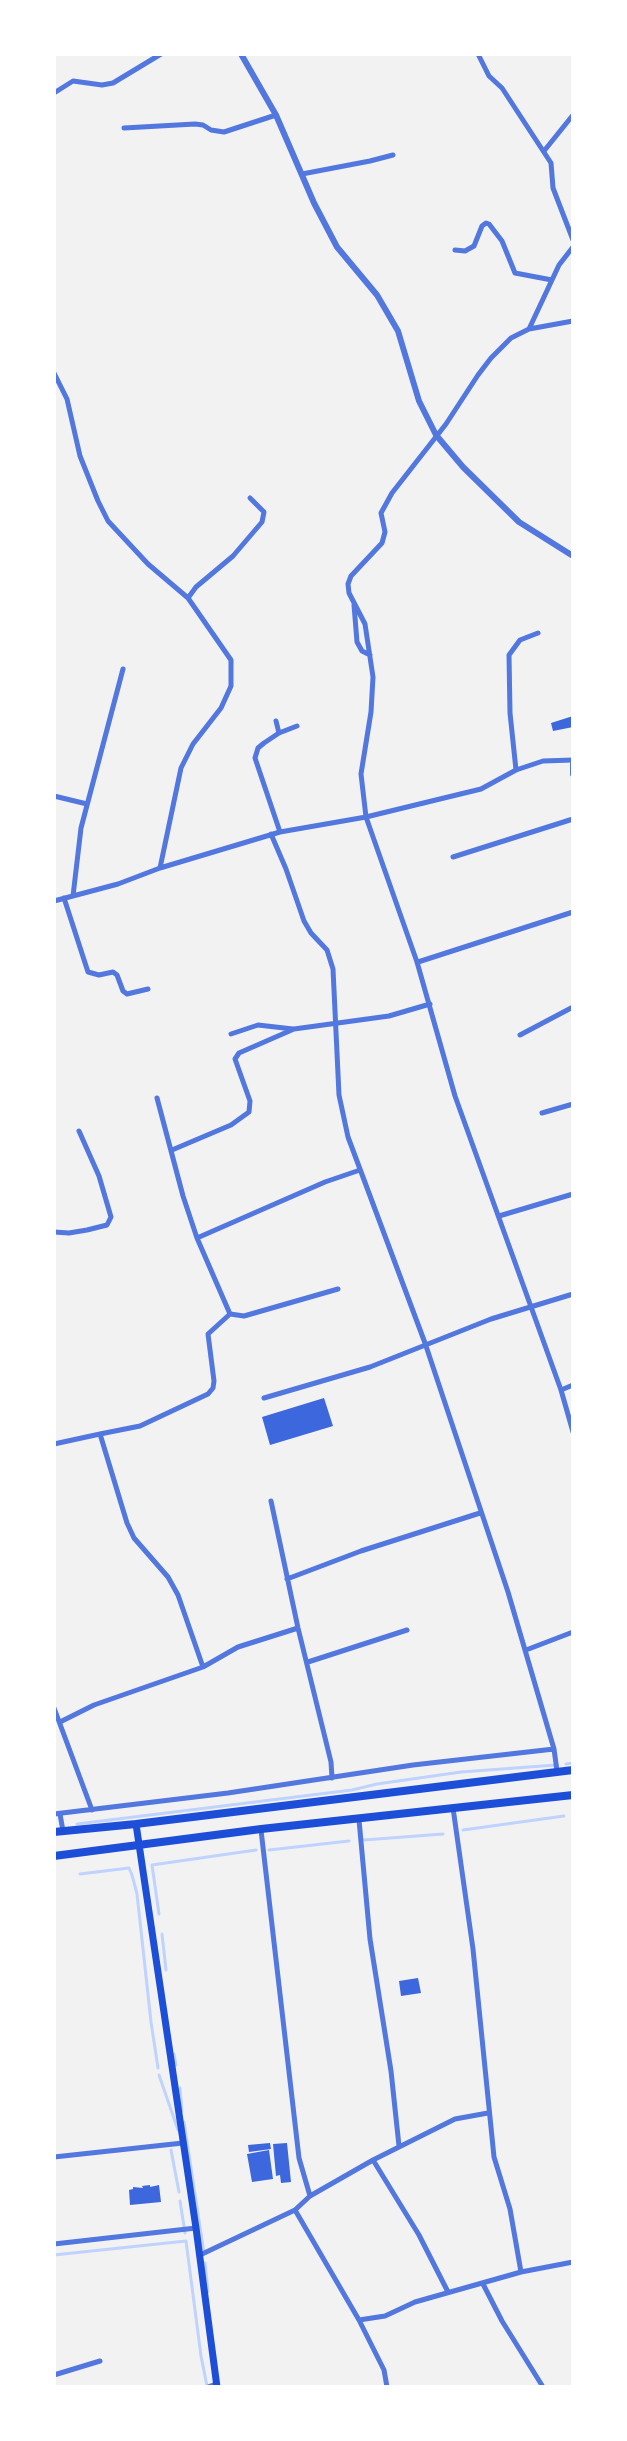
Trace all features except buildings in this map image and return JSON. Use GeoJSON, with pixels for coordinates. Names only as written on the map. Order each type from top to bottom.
{"type":"FeatureCollection","features":[{"type":"Feature","properties":{"kind":"highway"},"geometry":{"type":"LineString","coordinates":[[58,1831],[573,1770]]}},
{"type":"Feature","properties":{"kind":"highway"},"geometry":{"type":"LineString","coordinates":[[54,1856],[261,1829],[573,1795]]}},
{"type":"Feature","properties":{"kind":"main road"},"geometry":{"type":"LineString","coordinates":[[136,1824],[200,2255],[214,2386]]}},
{"type":"Feature","properties":{"kind":"street"},"geometry":{"type":"LineString","coordinates":[[54,93],[73,81],[102,85],[113,83],[161,54]]}},
{"type":"Feature","properties":{"kind":"street"},"geometry":{"type":"LineString","coordinates":[[241,54],[276,115],[314,203],[337,247],[377,295],[398,331],[419,401],[436,435],[463,467],[519,522],[573,556]]}},
{"type":"Feature","properties":{"kind":"street"},"geometry":{"type":"LineString","coordinates":[[478,54],[489,76],[502,88],[551,163],[553,188],[573,240]]}},
{"type":"Feature","properties":{"kind":"street"},"geometry":{"type":"LineString","coordinates":[[124,128],[195,124],[224,132],[276,115]]}},
{"type":"Feature","properties":{"kind":"street"},"geometry":{"type":"LineString","coordinates":[[544,151],[573,115]]}},
{"type":"Feature","properties":{"kind":"street"},"geometry":{"type":"LineString","coordinates":[[302,174],[393,155]]}},
{"type":"Feature","properties":{"kind":"street"},"geometry":{"type":"LineString","coordinates":[[455,250],[465,251],[474,246],[486,223],[502,241],[515,273],[552,280]]}},
{"type":"Feature","properties":{"kind":"street"},"geometry":{"type":"LineString","coordinates":[[529,329],[564,256],[573,247]]}},
{"type":"Feature","properties":{"kind":"street"},"geometry":{"type":"LineString","coordinates":[[573,321],[529,329],[511,338],[491,358],[452,416],[402,478],[383,508],[385,532],[382,543],[349,579],[349,593],[365,624],[373,693],[361,774],[366,817],[417,962],[455,1096],[561,1390],[573,1432]]}},
{"type":"Feature","properties":{"kind":"street"},"geometry":{"type":"LineString","coordinates":[[54,373],[67,399],[80,456],[108,521],[148,564],[188,598],[231,660],[231,686],[221,708],[193,744],[181,768],[160,868]]}},
{"type":"Feature","properties":{"kind":"street"},"geometry":{"type":"LineString","coordinates":[[188,598],[196,587],[233,556],[262,522],[264,512],[250,498]]}},
{"type":"Feature","properties":{"kind":"street"},"geometry":{"type":"LineString","coordinates":[[354,604],[357,642],[362,651],[370,655]]}},
{"type":"Feature","properties":{"kind":"street"},"geometry":{"type":"LineString","coordinates":[[516,770],[510,713],[509,655],[520,640],[538,633]]}},
{"type":"Feature","properties":{"kind":"street"},"geometry":{"type":"LineString","coordinates":[[73,896],[77,847],[123,669]]}},
{"type":"Feature","properties":{"kind":"street"},"geometry":{"type":"LineString","coordinates":[[276,721],[279,733]]}},
{"type":"Feature","properties":{"kind":"street"},"geometry":{"type":"LineString","coordinates":[[280,832],[255,758],[258,748],[279,733],[297,726]]}},
{"type":"Feature","properties":{"kind":"street"},"geometry":{"type":"LineString","coordinates":[[54,901],[118,884],[271,834],[366,817],[481,789],[516,770],[543,761],[573,762],[573,774]]}},
{"type":"Feature","properties":{"kind":"street"},"geometry":{"type":"LineString","coordinates":[[54,796],[87,804]]}},
{"type":"Feature","properties":{"kind":"street"},"geometry":{"type":"LineString","coordinates":[[453,857],[573,819]]}},
{"type":"Feature","properties":{"kind":"street"},"geometry":{"type":"LineString","coordinates":[[271,834],[304,921],[327,950],[333,969],[339,1095],[348,1137],[425,1343],[526,1650],[554,1749],[557,1772]]}},
{"type":"Feature","properties":{"kind":"street"},"geometry":{"type":"LineString","coordinates":[[64,898],[88,972],[99,975],[113,972],[127,994],[148,989]]}},
{"type":"Feature","properties":{"kind":"street"},"geometry":{"type":"LineString","coordinates":[[417,962],[573,912]]}},
{"type":"Feature","properties":{"kind":"street"},"geometry":{"type":"LineString","coordinates":[[231,1034],[258,1025],[294,1029],[337,1024],[389,1016],[430,1004]]}},
{"type":"Feature","properties":{"kind":"street"},"geometry":{"type":"LineString","coordinates":[[520,1035],[573,1007]]}},
{"type":"Feature","properties":{"kind":"street"},"geometry":{"type":"LineString","coordinates":[[172,1150],[231,1125],[249,1112],[250,1101],[235,1057],[294,1029]]}},
{"type":"Feature","properties":{"kind":"street"},"geometry":{"type":"LineString","coordinates":[[157,1098],[197,1238],[230,1314]]}},
{"type":"Feature","properties":{"kind":"street"},"geometry":{"type":"LineString","coordinates":[[542,1113],[573,1104]]}},
{"type":"Feature","properties":{"kind":"street"},"geometry":{"type":"LineString","coordinates":[[54,1232],[69,1233],[107,1225],[111,1217],[99,1176],[79,1131]]}},
{"type":"Feature","properties":{"kind":"street"},"geometry":{"type":"LineString","coordinates":[[197,1238],[325,1182],[360,1170]]}},
{"type":"Feature","properties":{"kind":"street"},"geometry":{"type":"LineString","coordinates":[[499,1216],[573,1194]]}},
{"type":"Feature","properties":{"kind":"street"},"geometry":{"type":"LineString","coordinates":[[230,1314],[244,1316],[338,1289]]}},
{"type":"Feature","properties":{"kind":"street"},"geometry":{"type":"LineString","coordinates":[[264,1398],[370,1367],[491,1319],[573,1294]]}},
{"type":"Feature","properties":{"kind":"street"},"geometry":{"type":"LineString","coordinates":[[54,1444],[140,1426],[208,1394],[214,1381],[208,1334],[230,1314]]}},
{"type":"Feature","properties":{"kind":"street"},"geometry":{"type":"LineString","coordinates":[[561,1390],[573,1385]]}},
{"type":"Feature","properties":{"kind":"street"},"geometry":{"type":"LineString","coordinates":[[100,1434],[127,1523],[134,1538],[168,1577],[178,1595],[203,1667]]}},
{"type":"Feature","properties":{"kind":"street"},"geometry":{"type":"LineString","coordinates":[[271,1501],[331,1762],[332,1778]]}},
{"type":"Feature","properties":{"kind":"street"},"geometry":{"type":"LineString","coordinates":[[287,1579],[361,1551],[480,1513]]}},
{"type":"Feature","properties":{"kind":"street"},"geometry":{"type":"LineString","coordinates":[[60,1722],[94,1705],[203,1667],[238,1647],[298,1628]]}},
{"type":"Feature","properties":{"kind":"street"},"geometry":{"type":"LineString","coordinates":[[308,1662],[407,1630]]}},
{"type":"Feature","properties":{"kind":"street"},"geometry":{"type":"LineString","coordinates":[[526,1650],[573,1632]]}},
{"type":"Feature","properties":{"kind":"street"},"geometry":{"type":"LineString","coordinates":[[54,1708],[92,1810]]}},
{"type":"Feature","properties":{"kind":"street"},"geometry":{"type":"LineString","coordinates":[[58,1831],[57,1814],[413,1765],[554,1749]]}},
{"type":"Feature","properties":{"kind":"street"},"geometry":{"type":"LineString","coordinates":[[453,1808],[473,1949],[494,2157],[510,2209],[521,2272]]}},
{"type":"Feature","properties":{"kind":"street"},"geometry":{"type":"LineString","coordinates":[[359,1820],[370,1939],[391,2071],[399,2146]]}},
{"type":"Feature","properties":{"kind":"street"},"geometry":{"type":"LineString","coordinates":[[261,1829],[299,2158],[310,2196]]}},
{"type":"Feature","properties":{"kind":"street"},"geometry":{"type":"LineString","coordinates":[[200,2255],[295,2210],[310,2196],[399,2146],[455,2119],[488,2113]]}},
{"type":"Feature","properties":{"kind":"street"},"geometry":{"type":"LineString","coordinates":[[54,2157],[183,2143]]}},
{"type":"Feature","properties":{"kind":"street"},"geometry":{"type":"LineString","coordinates":[[373,2160],[419,2235],[448,2292]]}},
{"type":"Feature","properties":{"kind":"street"},"geometry":{"type":"LineString","coordinates":[[295,2210],[359,2320],[384,2370],[387,2387]]}},
{"type":"Feature","properties":{"kind":"street"},"geometry":{"type":"LineString","coordinates":[[54,2244],[196,2228]]}},
{"type":"Feature","properties":{"kind":"street"},"geometry":{"type":"LineString","coordinates":[[359,2320],[385,2316],[415,2302],[521,2272],[573,2262]]}},
{"type":"Feature","properties":{"kind":"street"},"geometry":{"type":"LineString","coordinates":[[483,2284],[543,2387]]}},
{"type":"Feature","properties":{"kind":"street"},"geometry":{"type":"LineString","coordinates":[[54,2375],[100,2361]]}},
{"type":"Feature","properties":{"kind":"waterway"},"geometry":{"type":"LineString","coordinates":[[566,1764],[573,1763]]}},
{"type":"Feature","properties":{"kind":"waterway"},"geometry":{"type":"LineString","coordinates":[[77,1824],[352,1790],[461,1772],[556,1765]]}},
{"type":"Feature","properties":{"kind":"waterway"},"geometry":{"type":"LineString","coordinates":[[463,1830],[564,1816]]}},
{"type":"Feature","properties":{"kind":"waterway"},"geometry":{"type":"LineString","coordinates":[[364,1840],[443,1834]]}},
{"type":"Feature","properties":{"kind":"waterway"},"geometry":{"type":"LineString","coordinates":[[269,1850],[349,1841]]}},
{"type":"Feature","properties":{"kind":"waterway"},"geometry":{"type":"LineString","coordinates":[[159,1914],[152,1865],[256,1850]]}},
{"type":"Feature","properties":{"kind":"waterway"},"geometry":{"type":"LineString","coordinates":[[80,1874],[129,1868],[132,1875],[137,1894],[158,2068]]}},
{"type":"Feature","properties":{"kind":"waterway"},"geometry":{"type":"LineString","coordinates":[[162,1934],[166,1970]]}},
{"type":"Feature","properties":{"kind":"waterway"},"geometry":{"type":"LineString","coordinates":[[174,2054],[176,2065]]}},
{"type":"Feature","properties":{"kind":"waterway"},"geometry":{"type":"LineString","coordinates":[[159,2075],[178,2130]]}},
{"type":"Feature","properties":{"kind":"waterway"},"geometry":{"type":"LineString","coordinates":[[180,2088],[182,2111]]}},
{"type":"Feature","properties":{"kind":"waterway"},"geometry":{"type":"LineString","coordinates":[[184,2122],[204,2253]]}},
{"type":"Feature","properties":{"kind":"waterway"},"geometry":{"type":"LineString","coordinates":[[171,2150],[179,2192]]}},
{"type":"Feature","properties":{"kind":"waterway"},"geometry":{"type":"LineString","coordinates":[[180,2201],[185,2233]]}},
{"type":"Feature","properties":{"kind":"waterway"},"geometry":{"type":"LineString","coordinates":[[54,2255],[186,2241],[207,2386]]}},
{"type":"Feature","properties":{"kind":"waterway"},"geometry":{"type":"LineString","coordinates":[[205,2263],[208,2292]]}}]}
